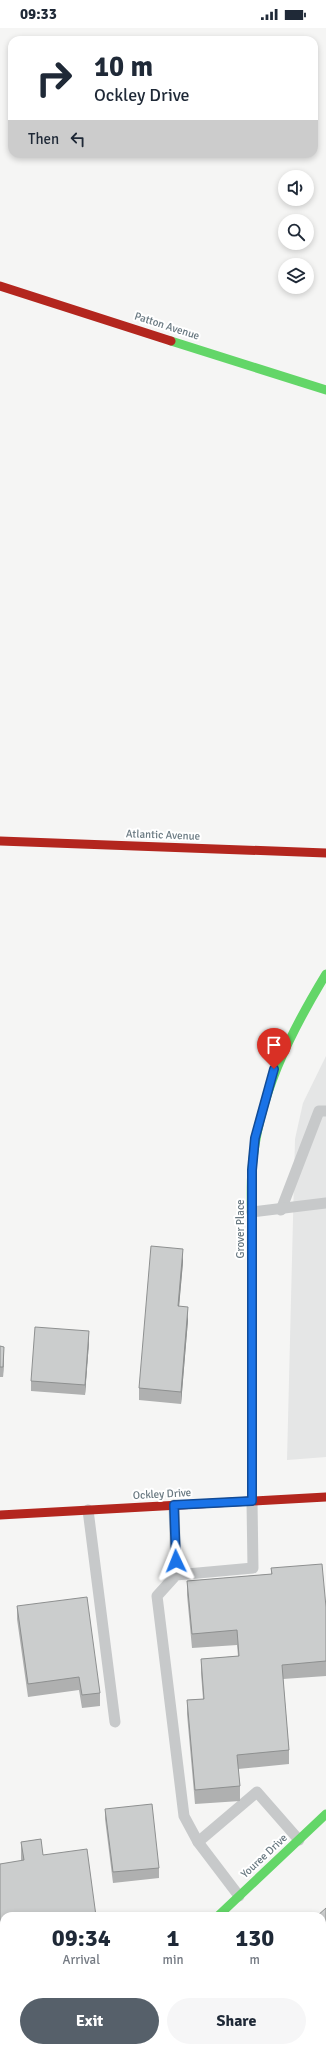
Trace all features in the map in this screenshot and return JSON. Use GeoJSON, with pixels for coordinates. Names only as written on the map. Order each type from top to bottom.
{"type":"FeatureCollection","features":[{"type":"Feature","properties":{"kind":"street","name":"Patton Avenue"},"geometry":{"type":"LineString","coordinates":[[0,286],[326,390]]}},
{"type":"Feature","properties":{"kind":"street","name":"Atlantic Avenue"},"geometry":{"type":"LineString","coordinates":[[0,841],[326,853]]}},
{"type":"Feature","properties":{"kind":"street","name":"Grover Place"},"geometry":{"type":"LineString","coordinates":[[252,1501],[252,1212],[255,1138],[269,1082],[283,1049],[326,974]]}},
{"type":"Feature","properties":{"kind":"street","name":"Ockley Drive"},"geometry":{"type":"LineString","coordinates":[[0,1515],[326,1496]]}},
{"type":"Feature","properties":{"kind":"street","name":"Youree Drive"},"geometry":{"type":"LineString","coordinates":[[222,1912],[326,1814]]}},
{"type":"Feature","properties":{"kind":"lane"},"geometry":{"type":"LineString","coordinates":[[281,1210],[319,1111],[326,1111]]}},
{"type":"Feature","properties":{"kind":"lane"},"geometry":{"type":"LineString","coordinates":[[252,1212],[281,1210],[326,1203]]}},
{"type":"Feature","properties":{"kind":"lane"},"geometry":{"type":"LineString","coordinates":[[176,1575],[253,1568],[252,1501]]}},
{"type":"Feature","properties":{"kind":"lane"},"geometry":{"type":"LineString","coordinates":[[174,1505],[176,1575],[158,1596],[184,1816],[198,1842],[239,1896]]}},
{"type":"Feature","properties":{"kind":"lane"},"geometry":{"type":"LineString","coordinates":[[88,1510],[115,1722]]}},
{"type":"Feature","properties":{"kind":"lane"},"geometry":{"type":"LineString","coordinates":[[198,1842],[257,1792],[299,1840]]}},
{"type":"Feature","properties":{"kind":"shaded area"},"geometry":{"type":"Polygon","coordinates":[[[326,1056],[326,1457],[287,1460],[295,1139],[303,1103],[326,1056]]]}},
{"type":"Feature","properties":{"kind":"building"},"geometry":{"type":"Polygon","coordinates":[[[151,1246],[183,1249],[178,1306],[188,1307],[181,1392],[139,1388],[151,1246]]]}},
{"type":"Feature","properties":{"kind":"building"},"geometry":{"type":"Polygon","coordinates":[[[35,1327],[89,1331],[85,1385],[31,1381],[35,1327]]]}},
{"type":"Feature","properties":{"kind":"building"},"geometry":{"type":"Polygon","coordinates":[[[0,1346],[4,1347],[3,1367],[0,1367],[0,1346]]]}},
{"type":"Feature","properties":{"kind":"building"},"geometry":{"type":"Polygon","coordinates":[[[322,1564],[326,1607],[326,1661],[282,1665],[289,1750],[237,1755],[240,1786],[195,1790],[187,1700],[204,1699],[201,1659],[239,1656],[237,1630],[192,1634],[187,1581],[272,1574],[271,1568],[322,1564]]]}},
{"type":"Feature","properties":{"kind":"building"},"geometry":{"type":"Polygon","coordinates":[[[87,1597],[100,1693],[82,1695],[79,1677],[28,1684],[17,1606],[87,1597]]]}},
{"type":"Feature","properties":{"kind":"building"},"geometry":{"type":"Polygon","coordinates":[[[152,1804],[159,1868],[113,1872],[105,1809],[152,1804]]]}},
{"type":"Feature","properties":{"kind":"building"},"geometry":{"type":"Polygon","coordinates":[[[41,1839],[43,1855],[87,1849],[95,1912],[0,1912],[0,1864],[24,1860],[21,1842],[41,1839]]]}},
{"type":"Feature","properties":{"kind":"traffic: fast"},"geometry":{"type":"LineString","coordinates":[[171,341],[326,390]]}},
{"type":"Feature","properties":{"kind":"traffic: fast"},"geometry":{"type":"LineString","coordinates":[[252,1242],[252,1169],[255,1142],[261,1117],[277,1067],[312,997],[326,974]]}},
{"type":"Feature","properties":{"kind":"traffic: fast"},"geometry":{"type":"LineString","coordinates":[[222,1912],[326,1814]]}},
{"type":"Feature","properties":{"kind":"traffic: jam"},"geometry":{"type":"LineString","coordinates":[[0,286],[171,341]]}},
{"type":"Feature","properties":{"kind":"traffic: jam"},"geometry":{"type":"LineString","coordinates":[[0,841],[326,853]]}},
{"type":"Feature","properties":{"kind":"traffic: jam"},"geometry":{"type":"LineString","coordinates":[[252,1242],[252,1501]]}},
{"type":"Feature","properties":{"kind":"traffic: jam"},"geometry":{"type":"LineString","coordinates":[[0,1515],[326,1497]]}},
{"type":"Feature","properties":{"kind":"route"},"geometry":{"type":"LineString","coordinates":[[176,1561],[174,1505],[252,1501],[252,1170],[255,1138],[269,1082],[274,1069]]}}]}
